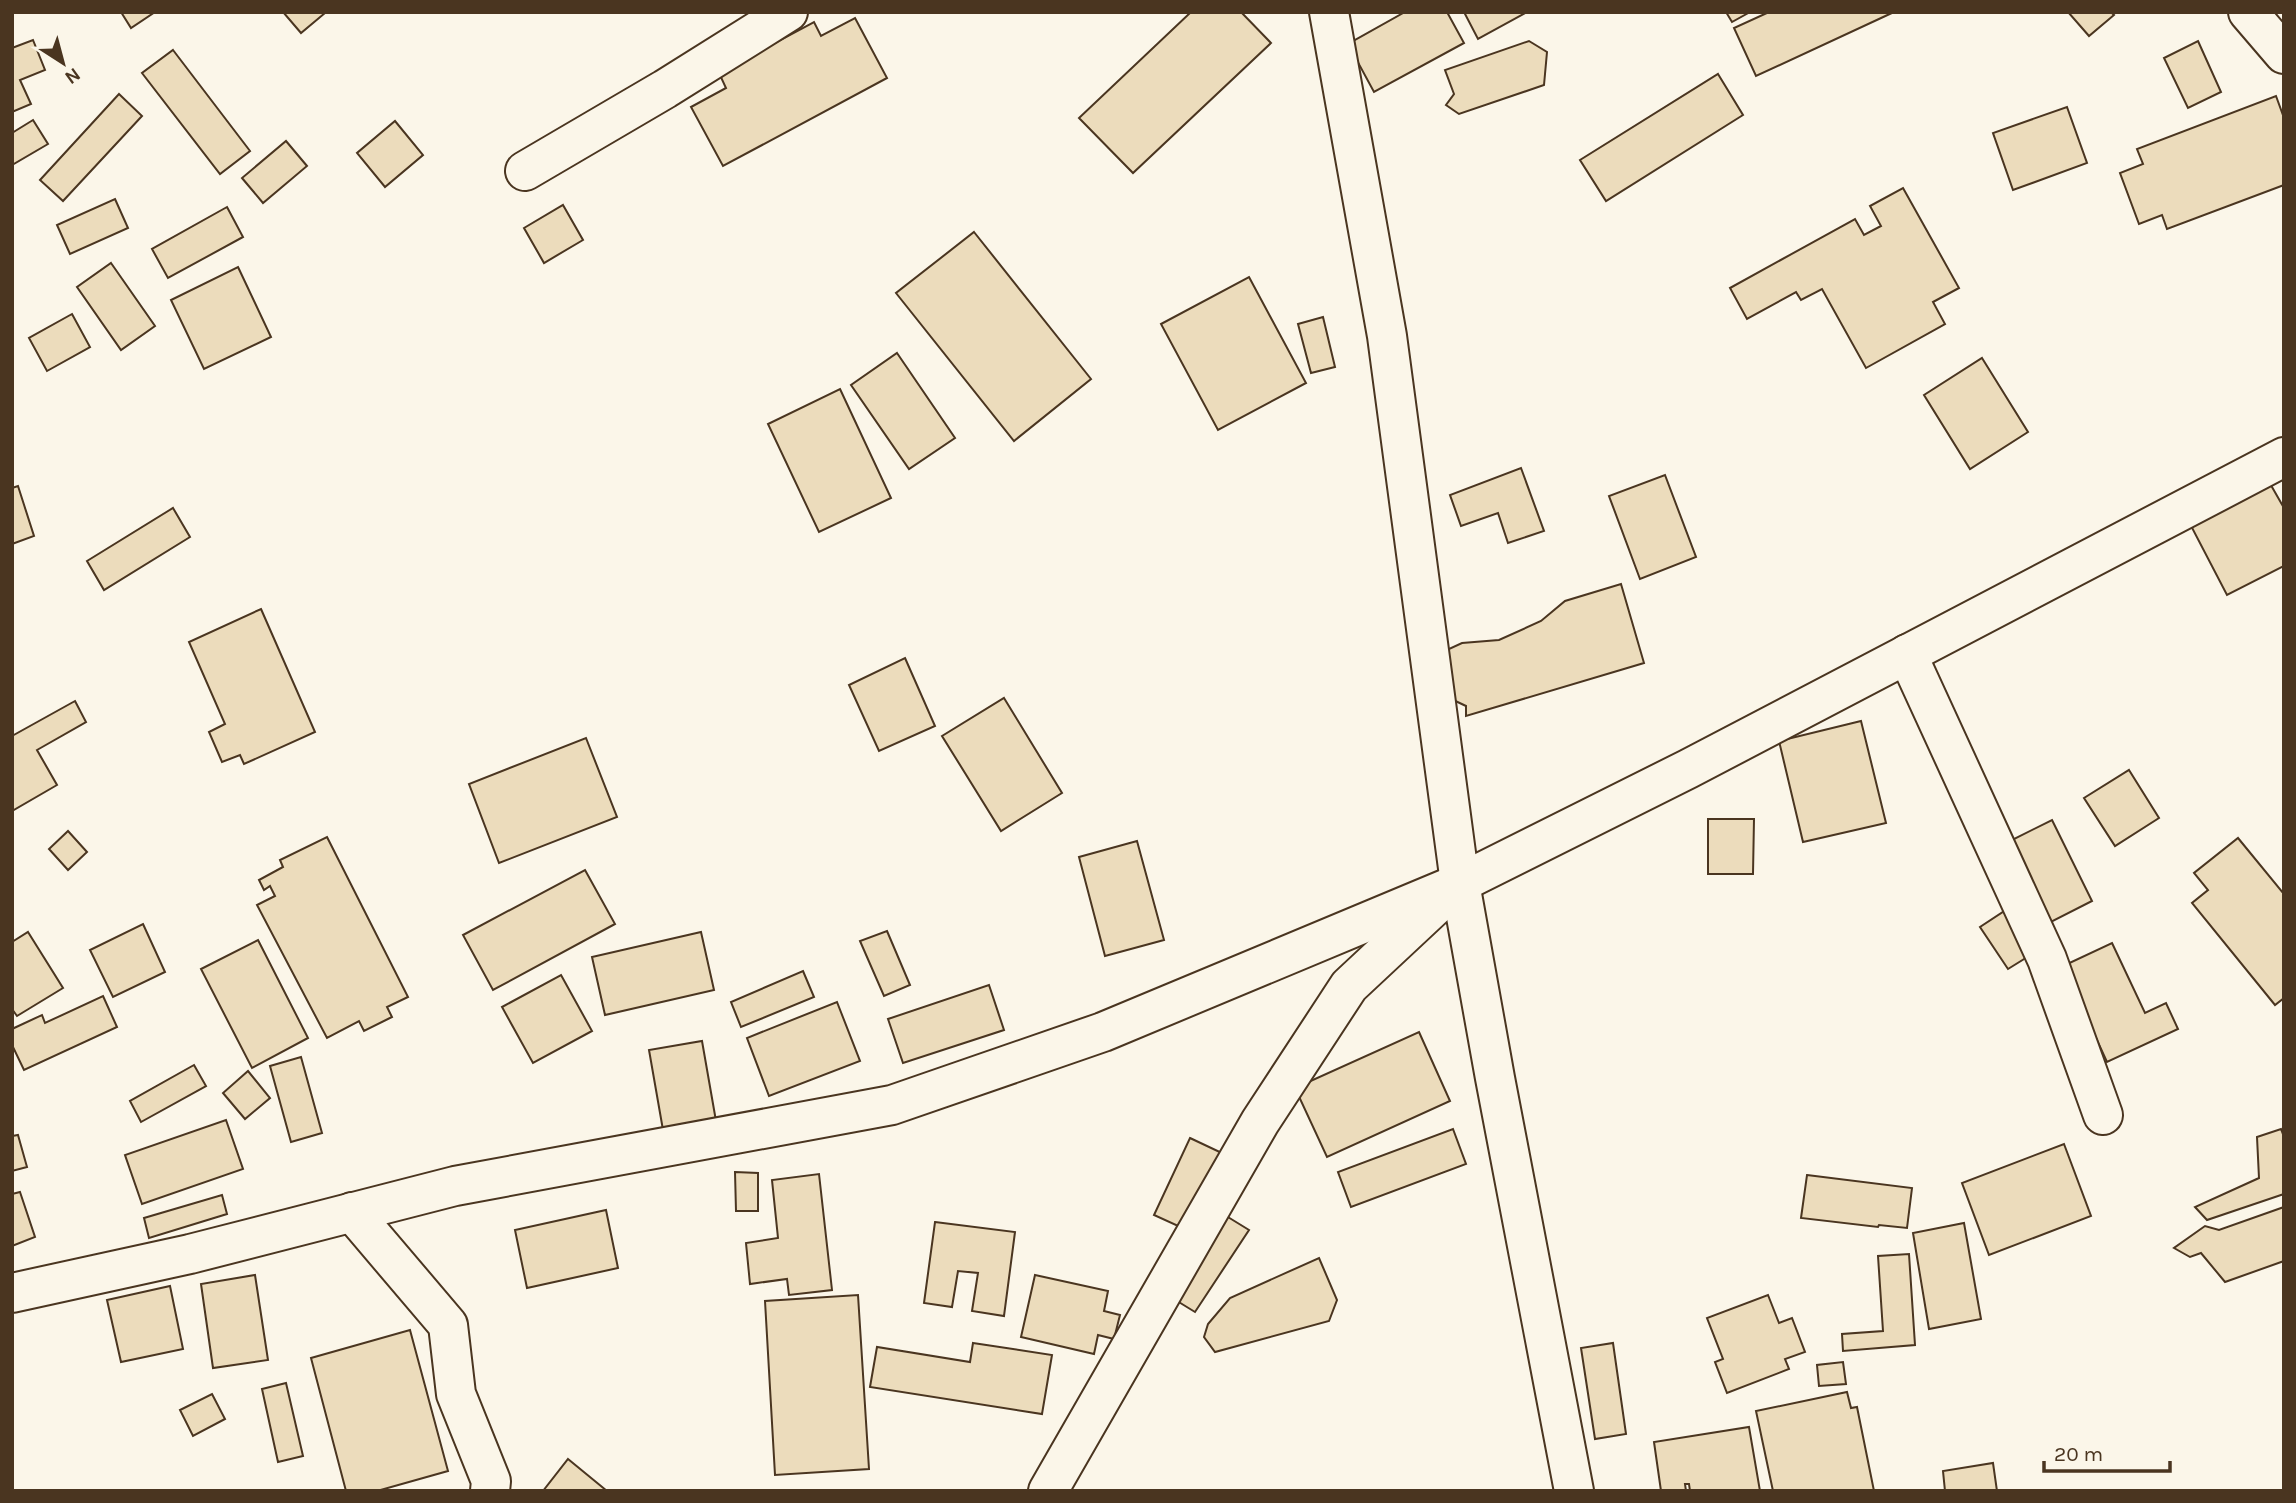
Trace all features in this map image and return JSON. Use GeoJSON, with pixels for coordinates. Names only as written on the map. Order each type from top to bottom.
{"type":"FeatureCollection","features":[{"type":"Feature","properties":{"kind":"street"},"geometry":{"type":"LineString","coordinates":[[525,171],[665,89],[788,12]]}},
{"type":"Feature","properties":{"kind":"street"},"geometry":{"type":"LineString","coordinates":[[1329,12],[1387,336],[1460,883],[1494,1078],[1574,1491]]}},
{"type":"Feature","properties":{"kind":"street"},"geometry":{"type":"LineString","coordinates":[[2248,12],[2284,54]]}},
{"type":"Feature","properties":{"kind":"street"},"geometry":{"type":"LineString","coordinates":[[12,1293],[190,1254],[455,1186],[892,1105],[1103,1032],[1460,883],[1688,769],[2284,457]]}},
{"type":"Feature","properties":{"kind":"street"},"geometry":{"type":"LineString","coordinates":[[1907,654],[2047,958],[2103,1115]]}},
{"type":"Feature","properties":{"kind":"street"},"geometry":{"type":"LineString","coordinates":[[1048,1491],[1261,1122],[1349,986],[1460,883]]}},
{"type":"Feature","properties":{"kind":"street"},"geometry":{"type":"LineString","coordinates":[[352,1212],[448,1325],[456,1394],[491,1481],[490,1491]]}},
{"type":"Feature","properties":{"kind":"building"},"geometry":{"type":"Polygon","coordinates":[[[121,12],[155,12],[131,28],[121,12]]]}},
{"type":"Feature","properties":{"kind":"building"},"geometry":{"type":"Polygon","coordinates":[[[283,12],[324,12],[325,13],[301,33],[283,12]]]}},
{"type":"Feature","properties":{"kind":"building"},"geometry":{"type":"Polygon","coordinates":[[[1191,12],[1241,12],[1271,43],[1133,173],[1079,118],[1191,12]]]}},
{"type":"Feature","properties":{"kind":"building"},"geometry":{"type":"Polygon","coordinates":[[[1405,12],[1447,12],[1464,43],[1374,92],[1348,44],[1405,12]]]}},
{"type":"Feature","properties":{"kind":"building"},"geometry":{"type":"Polygon","coordinates":[[[1464,12],[1527,12],[1478,39],[1464,12]]]}},
{"type":"Feature","properties":{"kind":"building"},"geometry":{"type":"Polygon","coordinates":[[[1726,12],[1750,12],[1732,22],[1726,12]]]}},
{"type":"Feature","properties":{"kind":"building"},"geometry":{"type":"Polygon","coordinates":[[[1769,12],[1894,12],[1756,76],[1734,28],[1769,12]]]}},
{"type":"Feature","properties":{"kind":"building"},"geometry":{"type":"Polygon","coordinates":[[[2068,12],[2111,12],[2114,15],[2089,36],[2068,12]]]}},
{"type":"Feature","properties":{"kind":"building"},"geometry":{"type":"Polygon","coordinates":[[[855,18],[887,78],[723,166],[691,107],[726,88],[719,73],[814,22],[821,36],[855,18]]]}},
{"type":"Feature","properties":{"kind":"building"},"geometry":{"type":"Polygon","coordinates":[[[33,40],[45,70],[20,80],[31,104],[12,112],[12,48],[33,40]]]}},
{"type":"Feature","properties":{"kind":"building"},"geometry":{"type":"Polygon","coordinates":[[[1529,41],[1547,52],[1544,85],[1459,114],[1446,105],[1454,94],[1445,70],[1529,41]]]}},
{"type":"Feature","properties":{"kind":"building"},"geometry":{"type":"Polygon","coordinates":[[[2198,41],[2221,92],[2188,108],[2164,58],[2198,41]]]}},
{"type":"Feature","properties":{"kind":"building"},"geometry":{"type":"Polygon","coordinates":[[[173,50],[250,151],[220,174],[142,73],[173,50]]]}},
{"type":"Feature","properties":{"kind":"building"},"geometry":{"type":"Polygon","coordinates":[[[1718,74],[1743,115],[1606,201],[1580,160],[1718,74]]]}},
{"type":"Feature","properties":{"kind":"building"},"geometry":{"type":"Polygon","coordinates":[[[119,94],[142,116],[63,201],[40,180],[119,94]]]}},
{"type":"Feature","properties":{"kind":"building"},"geometry":{"type":"Polygon","coordinates":[[[2276,96],[2284,118],[2284,185],[2167,229],[2162,215],[2139,224],[2120,173],[2143,164],[2137,149],[2276,96]]]}},
{"type":"Feature","properties":{"kind":"building"},"geometry":{"type":"Polygon","coordinates":[[[2067,107],[2087,163],[2013,190],[1993,133],[2067,107]]]}},
{"type":"Feature","properties":{"kind":"building"},"geometry":{"type":"Polygon","coordinates":[[[33,120],[48,144],[12,165],[12,133],[33,120]]]}},
{"type":"Feature","properties":{"kind":"building"},"geometry":{"type":"Polygon","coordinates":[[[395,121],[423,155],[385,187],[357,153],[395,121]]]}},
{"type":"Feature","properties":{"kind":"building"},"geometry":{"type":"Polygon","coordinates":[[[286,141],[307,166],[263,203],[242,178],[286,141]]]}},
{"type":"Feature","properties":{"kind":"building"},"geometry":{"type":"Polygon","coordinates":[[[1903,188],[1959,288],[1933,302],[1945,324],[1866,368],[1822,289],[1801,300],[1796,292],[1747,319],[1730,288],[1855,219],[1864,235],[1881,226],[1870,206],[1903,188]]]}},
{"type":"Feature","properties":{"kind":"building"},"geometry":{"type":"Polygon","coordinates":[[[115,199],[128,228],[70,254],[57,225],[115,199]]]}},
{"type":"Feature","properties":{"kind":"building"},"geometry":{"type":"Polygon","coordinates":[[[563,205],[583,240],[544,263],[524,228],[563,205]]]}},
{"type":"Feature","properties":{"kind":"building"},"geometry":{"type":"Polygon","coordinates":[[[227,207],[243,237],[168,278],[152,249],[227,207]]]}},
{"type":"Feature","properties":{"kind":"building"},"geometry":{"type":"Polygon","coordinates":[[[974,232],[1091,379],[1014,441],[896,293],[974,232]]]}},
{"type":"Feature","properties":{"kind":"building"},"geometry":{"type":"Polygon","coordinates":[[[111,263],[155,326],[121,350],[77,287],[111,263]]]}},
{"type":"Feature","properties":{"kind":"building"},"geometry":{"type":"Polygon","coordinates":[[[238,267],[271,337],[204,369],[171,300],[238,267]]]}},
{"type":"Feature","properties":{"kind":"building"},"geometry":{"type":"Polygon","coordinates":[[[1249,277],[1306,383],[1218,430],[1161,324],[1249,277]]]}},
{"type":"Feature","properties":{"kind":"building"},"geometry":{"type":"Polygon","coordinates":[[[72,314],[90,347],[47,371],[29,338],[72,314]]]}},
{"type":"Feature","properties":{"kind":"building"},"geometry":{"type":"Polygon","coordinates":[[[1323,317],[1335,367],[1311,373],[1298,324],[1323,317]]]}},
{"type":"Feature","properties":{"kind":"building"},"geometry":{"type":"Polygon","coordinates":[[[897,353],[955,438],[909,469],[851,385],[897,353]]]}},
{"type":"Feature","properties":{"kind":"building"},"geometry":{"type":"Polygon","coordinates":[[[1982,358],[2028,432],[1970,469],[1924,395],[1982,358]]]}},
{"type":"Feature","properties":{"kind":"building"},"geometry":{"type":"Polygon","coordinates":[[[840,389],[891,498],[819,532],[768,424],[840,389]]]}},
{"type":"Feature","properties":{"kind":"building"},"geometry":{"type":"Polygon","coordinates":[[[1521,468],[1544,531],[1508,543],[1498,513],[1461,526],[1450,495],[1521,468]]]}},
{"type":"Feature","properties":{"kind":"building"},"geometry":{"type":"Polygon","coordinates":[[[1665,475],[1696,557],[1640,579],[1609,496],[1665,475]]]}},
{"type":"Feature","properties":{"kind":"building"},"geometry":{"type":"Polygon","coordinates":[[[2268,480],[2284,508],[2284,566],[2227,595],[2189,522],[2268,480]]]}},
{"type":"Feature","properties":{"kind":"building"},"geometry":{"type":"Polygon","coordinates":[[[18,486],[34,536],[12,544],[12,488],[18,486]]]}},
{"type":"Feature","properties":{"kind":"building"},"geometry":{"type":"Polygon","coordinates":[[[173,508],[190,537],[104,590],[87,561],[173,508]]]}},
{"type":"Feature","properties":{"kind":"building"},"geometry":{"type":"Polygon","coordinates":[[[1621,584],[1644,663],[1466,716],[1466,706],[1449,698],[1438,654],[1462,643],[1499,640],[1541,621],[1565,601],[1621,584]]]}},
{"type":"Feature","properties":{"kind":"building"},"geometry":{"type":"Polygon","coordinates":[[[261,609],[315,732],[244,764],[240,755],[222,762],[209,732],[225,724],[189,642],[261,609]]]}},
{"type":"Feature","properties":{"kind":"building"},"geometry":{"type":"Polygon","coordinates":[[[905,658],[935,726],[879,751],[849,685],[905,658]]]}},
{"type":"Feature","properties":{"kind":"building"},"geometry":{"type":"Polygon","coordinates":[[[1004,698],[1062,793],[1001,831],[942,736],[1004,698]]]}},
{"type":"Feature","properties":{"kind":"building"},"geometry":{"type":"Polygon","coordinates":[[[75,701],[86,722],[37,750],[57,785],[12,811],[12,736],[75,701]]]}},
{"type":"Feature","properties":{"kind":"building"},"geometry":{"type":"Polygon","coordinates":[[[1861,721],[1886,823],[1803,842],[1779,741],[1861,721]]]}},
{"type":"Feature","properties":{"kind":"building"},"geometry":{"type":"Polygon","coordinates":[[[586,738],[617,817],[499,863],[469,784],[586,738]]]}},
{"type":"Feature","properties":{"kind":"building"},"geometry":{"type":"Polygon","coordinates":[[[2129,770],[2159,818],[2115,846],[2084,798],[2129,770]]]}},
{"type":"Feature","properties":{"kind":"building"},"geometry":{"type":"Polygon","coordinates":[[[1708,819],[1754,819],[1753,874],[1708,874],[1708,819]]]}},
{"type":"Feature","properties":{"kind":"building"},"geometry":{"type":"Polygon","coordinates":[[[2052,820],[2092,901],[2043,926],[2002,845],[2052,820]]]}},
{"type":"Feature","properties":{"kind":"building"},"geometry":{"type":"Polygon","coordinates":[[[68,831],[87,852],[68,870],[49,849],[68,831]]]}},
{"type":"Feature","properties":{"kind":"building"},"geometry":{"type":"Polygon","coordinates":[[[327,837],[408,997],[387,1007],[392,1017],[364,1031],[359,1021],[327,1038],[257,905],[275,896],[270,886],[264,890],[259,880],[283,867],[280,860],[327,837]]]}},
{"type":"Feature","properties":{"kind":"building"},"geometry":{"type":"Polygon","coordinates":[[[2238,838],[2284,894],[2284,998],[2275,1005],[2192,903],[2208,890],[2194,873],[2238,838]]]}},
{"type":"Feature","properties":{"kind":"building"},"geometry":{"type":"Polygon","coordinates":[[[1137,841],[1164,940],[1105,956],[1079,857],[1137,841]]]}},
{"type":"Feature","properties":{"kind":"building"},"geometry":{"type":"Polygon","coordinates":[[[585,870],[615,924],[493,990],[463,935],[585,870]]]}},
{"type":"Feature","properties":{"kind":"building"},"geometry":{"type":"Polygon","coordinates":[[[2009,908],[2037,951],[2008,969],[1980,927],[2009,908]]]}},
{"type":"Feature","properties":{"kind":"building"},"geometry":{"type":"Polygon","coordinates":[[[143,924],[165,972],[113,997],[90,950],[143,924]]]}},
{"type":"Feature","properties":{"kind":"building"},"geometry":{"type":"Polygon","coordinates":[[[887,931],[910,985],[884,996],[860,941],[887,931]]]}},
{"type":"Feature","properties":{"kind":"building"},"geometry":{"type":"Polygon","coordinates":[[[28,932],[63,988],[17,1016],[12,1009],[12,942],[28,932]]]}},
{"type":"Feature","properties":{"kind":"building"},"geometry":{"type":"Polygon","coordinates":[[[701,932],[714,990],[605,1015],[592,957],[701,932]]]}},
{"type":"Feature","properties":{"kind":"building"},"geometry":{"type":"Polygon","coordinates":[[[258,940],[308,1038],[252,1068],[201,969],[258,940]]]}},
{"type":"Feature","properties":{"kind":"building"},"geometry":{"type":"Polygon","coordinates":[[[2112,943],[2145,1013],[2166,1003],[2178,1029],[2107,1062],[2063,966],[2112,943]]]}},
{"type":"Feature","properties":{"kind":"building"},"geometry":{"type":"Polygon","coordinates":[[[803,971],[814,997],[741,1027],[731,1002],[803,971]]]}},
{"type":"Feature","properties":{"kind":"building"},"geometry":{"type":"Polygon","coordinates":[[[561,975],[592,1031],[533,1063],[502,1007],[561,975]]]}},
{"type":"Feature","properties":{"kind":"building"},"geometry":{"type":"Polygon","coordinates":[[[989,985],[1004,1030],[903,1063],[888,1019],[989,985]]]}},
{"type":"Feature","properties":{"kind":"building"},"geometry":{"type":"Polygon","coordinates":[[[103,996],[117,1027],[24,1070],[12,1045],[12,1029],[42,1015],[45,1023],[103,996]]]}},
{"type":"Feature","properties":{"kind":"building"},"geometry":{"type":"Polygon","coordinates":[[[837,1002],[860,1061],[769,1096],[747,1038],[837,1002]]]}},
{"type":"Feature","properties":{"kind":"building"},"geometry":{"type":"Polygon","coordinates":[[[1419,1032],[1450,1101],[1327,1157],[1295,1088],[1419,1032]]]}},
{"type":"Feature","properties":{"kind":"building"},"geometry":{"type":"Polygon","coordinates":[[[702,1041],[716,1121],[663,1130],[649,1050],[702,1041]]]}},
{"type":"Feature","properties":{"kind":"building"},"geometry":{"type":"Polygon","coordinates":[[[301,1057],[322,1133],[291,1142],[270,1066],[301,1057]]]}},
{"type":"Feature","properties":{"kind":"building"},"geometry":{"type":"Polygon","coordinates":[[[194,1065],[206,1086],[141,1122],[130,1101],[194,1065]]]}},
{"type":"Feature","properties":{"kind":"building"},"geometry":{"type":"Polygon","coordinates":[[[248,1071],[270,1098],[245,1119],[223,1093],[248,1071]]]}},
{"type":"Feature","properties":{"kind":"building"},"geometry":{"type":"Polygon","coordinates":[[[226,1120],[243,1169],[142,1204],[125,1155],[226,1120]]]}},
{"type":"Feature","properties":{"kind":"building"},"geometry":{"type":"Polygon","coordinates":[[[1453,1129],[1466,1164],[1351,1207],[1338,1172],[1453,1129]]]}},
{"type":"Feature","properties":{"kind":"building"},"geometry":{"type":"Polygon","coordinates":[[[2281,1129],[2284,1137],[2284,1194],[2207,1220],[2195,1207],[2259,1178],[2257,1137],[2281,1129]]]}},
{"type":"Feature","properties":{"kind":"building"},"geometry":{"type":"Polygon","coordinates":[[[18,1135],[27,1167],[12,1171],[12,1136],[18,1135]]]}},
{"type":"Feature","properties":{"kind":"building"},"geometry":{"type":"Polygon","coordinates":[[[1190,1138],[1224,1154],[1189,1231],[1154,1215],[1190,1138]]]}},
{"type":"Feature","properties":{"kind":"building"},"geometry":{"type":"Polygon","coordinates":[[[2064,1144],[2091,1216],[1989,1255],[1962,1183],[2064,1144]]]}},
{"type":"Feature","properties":{"kind":"building"},"geometry":{"type":"Polygon","coordinates":[[[735,1172],[758,1173],[758,1211],[736,1211],[735,1172]]]}},
{"type":"Feature","properties":{"kind":"building"},"geometry":{"type":"Polygon","coordinates":[[[819,1174],[832,1290],[789,1295],[787,1279],[750,1284],[746,1243],[778,1238],[772,1180],[819,1174]]]}},
{"type":"Feature","properties":{"kind":"building"},"geometry":{"type":"Polygon","coordinates":[[[1807,1175],[1912,1188],[1907,1228],[1801,1218],[1807,1175]]]}},
{"type":"Feature","properties":{"kind":"building"},"geometry":{"type":"Polygon","coordinates":[[[20,1192],[35,1237],[12,1246],[12,1194],[20,1192]]]}},
{"type":"Feature","properties":{"kind":"building"},"geometry":{"type":"Polygon","coordinates":[[[222,1195],[227,1214],[149,1238],[144,1218],[222,1195]]]}},
{"type":"Feature","properties":{"kind":"building"},"geometry":{"type":"Polygon","coordinates":[[[2284,1207],[2284,1261],[2225,1282],[2201,1253],[2190,1257],[2174,1248],[2205,1226],[2219,1230],[2284,1207]]]}},
{"type":"Feature","properties":{"kind":"building"},"geometry":{"type":"Polygon","coordinates":[[[606,1210],[618,1268],[527,1288],[515,1230],[606,1210]]]}},
{"type":"Feature","properties":{"kind":"building"},"geometry":{"type":"Polygon","coordinates":[[[1223,1214],[1249,1230],[1195,1312],[1169,1296],[1223,1214]]]}},
{"type":"Feature","properties":{"kind":"building"},"geometry":{"type":"Polygon","coordinates":[[[935,1222],[1015,1232],[1004,1316],[972,1311],[978,1273],[958,1271],[952,1307],[924,1303],[935,1222]]]}},
{"type":"Feature","properties":{"kind":"building"},"geometry":{"type":"Polygon","coordinates":[[[1964,1223],[1981,1319],[1929,1329],[1913,1233],[1964,1223]]]}},
{"type":"Feature","properties":{"kind":"building"},"geometry":{"type":"Polygon","coordinates":[[[1909,1254],[1915,1345],[1843,1351],[1842,1334],[1883,1331],[1878,1256],[1909,1254]]]}},
{"type":"Feature","properties":{"kind":"building"},"geometry":{"type":"Polygon","coordinates":[[[1319,1258],[1337,1300],[1329,1321],[1215,1352],[1204,1337],[1208,1324],[1230,1298],[1319,1258]]]}},
{"type":"Feature","properties":{"kind":"building"},"geometry":{"type":"Polygon","coordinates":[[[255,1275],[268,1360],[213,1368],[201,1284],[255,1275]]]}},
{"type":"Feature","properties":{"kind":"building"},"geometry":{"type":"Polygon","coordinates":[[[1035,1275],[1108,1291],[1104,1311],[1120,1315],[1114,1339],[1098,1335],[1094,1354],[1021,1337],[1035,1275]]]}},
{"type":"Feature","properties":{"kind":"building"},"geometry":{"type":"Polygon","coordinates":[[[170,1286],[183,1349],[121,1362],[107,1300],[170,1286]]]}},
{"type":"Feature","properties":{"kind":"building"},"geometry":{"type":"Polygon","coordinates":[[[858,1295],[869,1469],[775,1475],[765,1301],[858,1295]]]}},
{"type":"Feature","properties":{"kind":"building"},"geometry":{"type":"Polygon","coordinates":[[[1768,1295],[1779,1323],[1792,1318],[1805,1352],[1785,1359],[1789,1369],[1727,1393],[1715,1362],[1723,1359],[1707,1318],[1768,1295]]]}},
{"type":"Feature","properties":{"kind":"building"},"geometry":{"type":"Polygon","coordinates":[[[410,1330],[448,1471],[377,1491],[346,1491],[311,1358],[410,1330]]]}},
{"type":"Feature","properties":{"kind":"building"},"geometry":{"type":"Polygon","coordinates":[[[973,1343],[1052,1355],[1042,1414],[870,1387],[877,1347],[970,1362],[973,1343]]]}},
{"type":"Feature","properties":{"kind":"building"},"geometry":{"type":"Polygon","coordinates":[[[1613,1343],[1626,1434],[1595,1439],[1581,1348],[1613,1343]]]}},
{"type":"Feature","properties":{"kind":"building"},"geometry":{"type":"Polygon","coordinates":[[[1843,1362],[1846,1384],[1819,1386],[1817,1365],[1843,1362]]]}},
{"type":"Feature","properties":{"kind":"building"},"geometry":{"type":"Polygon","coordinates":[[[286,1383],[303,1456],[278,1462],[262,1389],[286,1383]]]}},
{"type":"Feature","properties":{"kind":"building"},"geometry":{"type":"Polygon","coordinates":[[[1847,1392],[1851,1408],[1857,1407],[1874,1491],[1773,1491],[1756,1411],[1847,1392]]]}},
{"type":"Feature","properties":{"kind":"building"},"geometry":{"type":"Polygon","coordinates":[[[212,1394],[225,1419],[193,1436],[180,1410],[212,1394]]]}},
{"type":"Feature","properties":{"kind":"building"},"geometry":{"type":"Polygon","coordinates":[[[1749,1427],[1760,1491],[1690,1491],[1689,1484],[1685,1484],[1686,1491],[1661,1491],[1654,1442],[1749,1427]]]}},
{"type":"Feature","properties":{"kind":"building"},"geometry":{"type":"Polygon","coordinates":[[[568,1459],[607,1491],[543,1491],[568,1459]]]}},
{"type":"Feature","properties":{"kind":"building"},"geometry":{"type":"Polygon","coordinates":[[[1993,1463],[1997,1491],[1945,1491],[1943,1471],[1993,1463]]]}}]}
